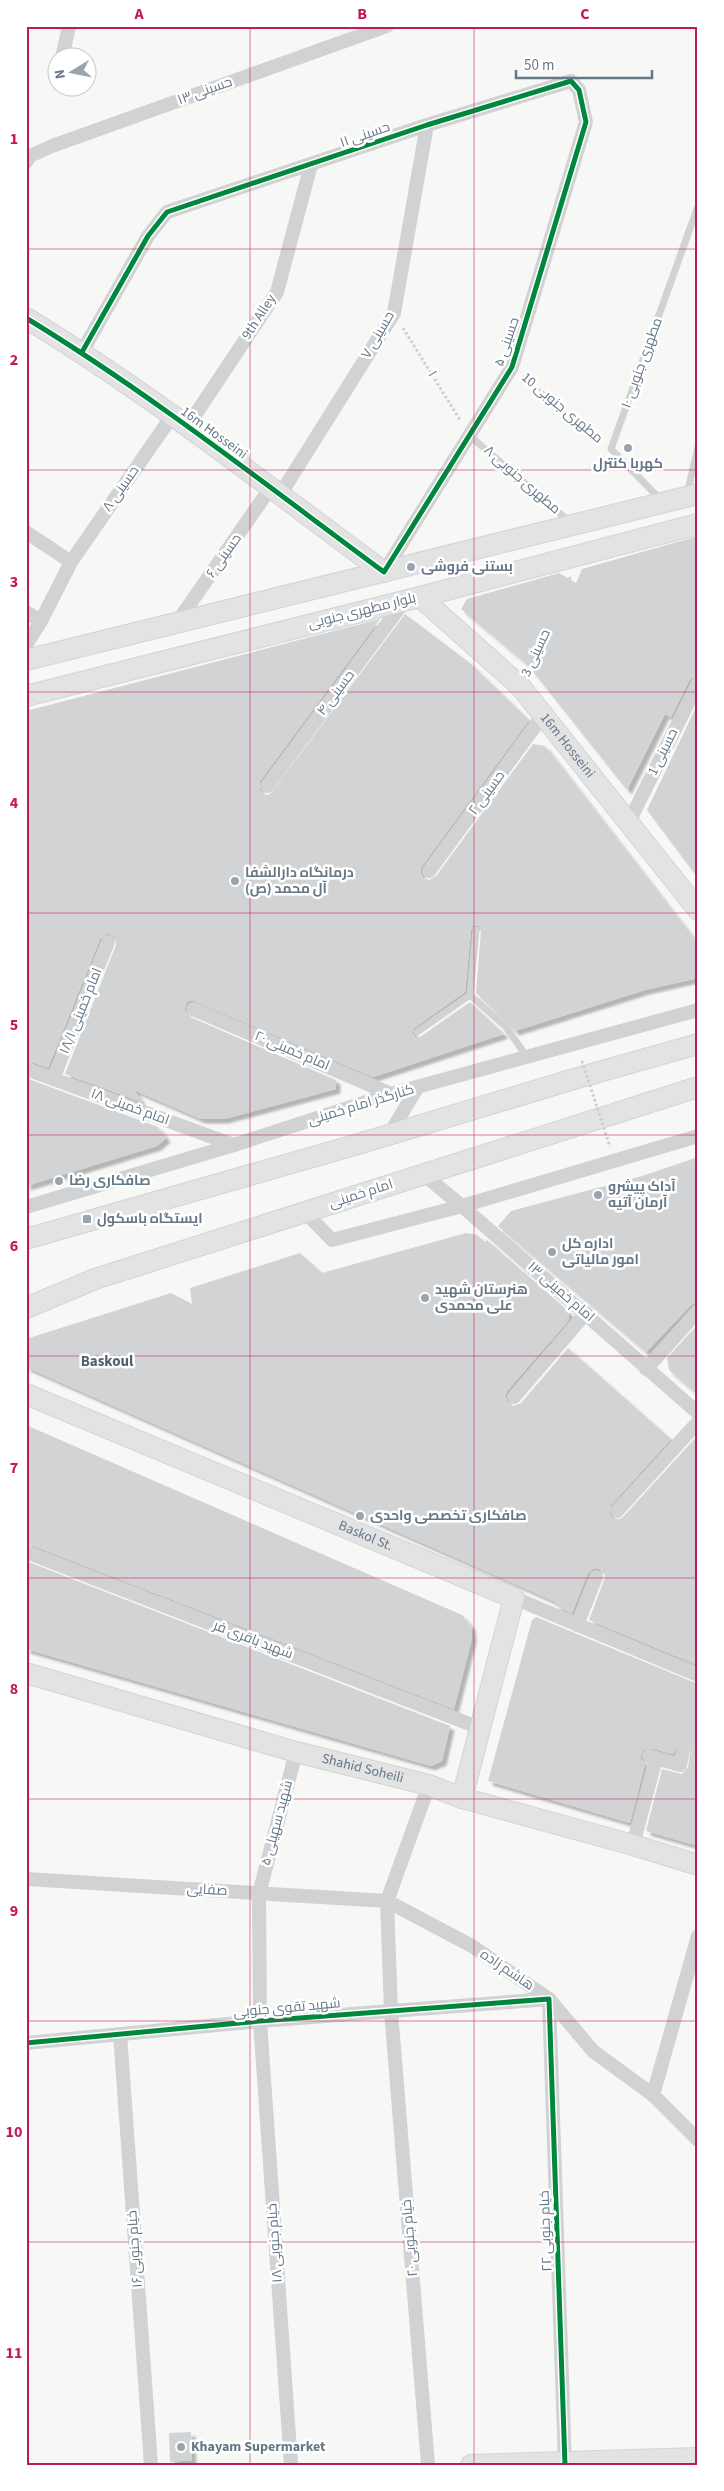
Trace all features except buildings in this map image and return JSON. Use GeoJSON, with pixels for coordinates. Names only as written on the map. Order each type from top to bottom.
{"type":"FeatureCollection","features":[{"type":"Feature","properties":{"kind":"street"},"geometry":{"type":"LineString","coordinates":[[64,48],[69,26]]}},
{"type":"Feature","properties":{"kind":"street","name":"حسینی ۱۳"},"geometry":{"type":"LineString","coordinates":[[26,162],[30,156],[52,146],[387,26]]}},
{"type":"Feature","properties":{"kind":"street","name":"حسینی ۱۱"},"geometry":{"type":"LineString","coordinates":[[82,352],[148,236],[167,212],[311,166],[427,125],[571,82],[579,90],[586,122]]}},
{"type":"Feature","properties":{"kind":"street","name":"حسینی ۵"},"geometry":{"type":"LineString","coordinates":[[384,572],[512,367],[586,122]]}},
{"type":"Feature","properties":{"kind":"street","name":"حسینی ۷"},"geometry":{"type":"LineString","coordinates":[[275,491],[394,313],[427,125]]}},
{"type":"Feature","properties":{"kind":"street","name":"9th Alley"},"geometry":{"type":"LineString","coordinates":[[179,422],[276,292],[311,166]]}},
{"type":"Feature","properties":{"kind":"street","name":"16m Hosseini"},"geometry":{"type":"LineString","coordinates":[[26,318],[82,352],[384,572]]}},
{"type":"Feature","properties":{"kind":"street","name":"حسینی ۸"},"geometry":{"type":"LineString","coordinates":[[26,644],[41,621],[71,562],[179,422]]}},
{"type":"Feature","properties":{"kind":"street","name":"حسینی ۶"},"geometry":{"type":"LineString","coordinates":[[176,624],[275,491]]}},
{"type":"Feature","properties":{"kind":"street"},"geometry":{"type":"LineString","coordinates":[[26,660],[692,496]]}},
{"type":"Feature","properties":{"kind":"street","name":"بلوار مطهری جنوبی"},"geometry":{"type":"LineString","coordinates":[[26,696],[412,599],[698,524]]}},
{"type":"Feature","properties":{"kind":"street"},"geometry":{"type":"LineString","coordinates":[[26,532],[71,562]]}},
{"type":"Feature","properties":{"kind":"street","name":"16m Hosseini"},"geometry":{"type":"LineString","coordinates":[[412,599],[520,686],[698,910]]}},
{"type":"Feature","properties":{"kind":"street","name":"حسینی ۴"},"geometry":{"type":"LineString","coordinates":[[267,786],[412,599]]}},
{"type":"Feature","properties":{"kind":"street"},"geometry":{"type":"LineString","coordinates":[[26,612],[41,621]]}},
{"type":"Feature","properties":{"kind":"street","name":"حسینی 1"},"geometry":{"type":"LineString","coordinates":[[629,822],[698,683]]}},
{"type":"Feature","properties":{"kind":"street","name":"حسینی ۲"},"geometry":{"type":"LineString","coordinates":[[429,871],[544,714]]}},
{"type":"Feature","properties":{"kind":"street","name":"امام خمینی ۱۸/۱"},"geometry":{"type":"LineString","coordinates":[[53,1079],[108,942]]}},
{"type":"Feature","properties":{"kind":"street","name":"امام خمینی ۲۰"},"geometry":{"type":"LineString","coordinates":[[193,1009],[392,1094]]}},
{"type":"Feature","properties":{"kind":"street","name":"کنارگذر امام خمینی"},"geometry":{"type":"LineString","coordinates":[[26,1207],[234,1145],[392,1094],[698,1010]]}},
{"type":"Feature","properties":{"kind":"street"},"geometry":{"type":"LineString","coordinates":[[26,1239],[698,1044]]}},
{"type":"Feature","properties":{"kind":"street","name":"امام خمینی ۱۸"},"geometry":{"type":"LineString","coordinates":[[26,1069],[234,1145]]}},
{"type":"Feature","properties":{"kind":"street","name":"امام خمینی"},"geometry":{"type":"LineString","coordinates":[[26,1308],[95,1279],[698,1087]]}},
{"type":"Feature","properties":{"kind":"street"},"geometry":{"type":"LineString","coordinates":[[389,1135],[416,1088]]}},
{"type":"Feature","properties":{"kind":"street"},"geometry":{"type":"LineString","coordinates":[[305,1212],[332,1240],[462,1206],[698,1136]]}},
{"type":"Feature","properties":{"kind":"street","name":"امام خمینی ۱۳"},"geometry":{"type":"LineString","coordinates":[[423,1174],[586,1313],[646,1369],[698,1413]]}},
{"type":"Feature","properties":{"kind":"street"},"geometry":{"type":"LineString","coordinates":[[26,1292],[95,1279]]}},
{"type":"Feature","properties":{"kind":"street"},"geometry":{"type":"LineString","coordinates":[[646,1369],[698,1311]]}},
{"type":"Feature","properties":{"kind":"street"},"geometry":{"type":"LineString","coordinates":[[514,1397],[586,1313]]}},
{"type":"Feature","properties":{"kind":"street","name":"Baskol St."},"geometry":{"type":"LineString","coordinates":[[26,1394],[514,1598]]}},
{"type":"Feature","properties":{"kind":"street"},"geometry":{"type":"LineString","coordinates":[[617,1511],[698,1422]]}},
{"type":"Feature","properties":{"kind":"street","name":"شهید باقری فر"},"geometry":{"type":"LineString","coordinates":[[26,1552],[480,1728]]}},
{"type":"Feature","properties":{"kind":"street"},"geometry":{"type":"LineString","coordinates":[[577,1624],[596,1577]]}},
{"type":"Feature","properties":{"kind":"street"},"geometry":{"type":"LineString","coordinates":[[462,1798],[514,1598],[698,1676]]}},
{"type":"Feature","properties":{"kind":"street","name":"Shahid Soheili"},"geometry":{"type":"LineString","coordinates":[[26,1673],[296,1752],[429,1785],[462,1798],[634,1845],[698,1865]]}},
{"type":"Feature","properties":{"kind":"street","name":"شهید سهیلی ۵"},"geometry":{"type":"LineString","coordinates":[[260,2021],[258,1894],[296,1752]]}},
{"type":"Feature","properties":{"kind":"street"},"geometry":{"type":"LineString","coordinates":[[634,1845],[652,1757],[680,1764],[682,1755]]}},
{"type":"Feature","properties":{"kind":"street"},"geometry":{"type":"LineString","coordinates":[[388,1901],[429,1785]]}},
{"type":"Feature","properties":{"kind":"street","name":"صفایی"},"geometry":{"type":"LineString","coordinates":[[26,1880],[388,1901]]}},
{"type":"Feature","properties":{"kind":"street","name":"هاشم زاده"},"geometry":{"type":"LineString","coordinates":[[388,1901],[472,1946],[550,1999],[593,2051],[653,2095],[698,2140]]}},
{"type":"Feature","properties":{"kind":"street","name":"خیام جنوبی ۲۰"},"geometry":{"type":"LineString","coordinates":[[388,1901],[391,2011],[428,2465]]}},
{"type":"Feature","properties":{"kind":"street"},"geometry":{"type":"LineString","coordinates":[[653,2095],[698,1936]]}},
{"type":"Feature","properties":{"kind":"street","name":"شهید تقوی جنوبی"},"geometry":{"type":"LineString","coordinates":[[26,2043],[260,2021],[550,1999]]}},
{"type":"Feature","properties":{"kind":"street","name":"خیام جنوبی ۲۲"},"geometry":{"type":"LineString","coordinates":[[550,1999],[565,2463]]}},
{"type":"Feature","properties":{"kind":"street","name":"خیام جنوبی ۱۸"},"geometry":{"type":"LineString","coordinates":[[260,2021],[291,2465]]}},
{"type":"Feature","properties":{"kind":"street","name":"خیام جنوبی ۱۶"},"geometry":{"type":"LineString","coordinates":[[120,2034],[151,2465]]}},
{"type":"Feature","properties":{"kind":"street"},"geometry":{"type":"LineString","coordinates":[[471,2465],[698,2458]]}},
{"type":"Feature","properties":{"kind":"lane","name":"مطهری جنوبی ۱۰"},"geometry":{"type":"LineString","coordinates":[[611,449],[698,206]]}},
{"type":"Feature","properties":{"kind":"lane","name":"مطهری جنوبی ۸"},"geometry":{"type":"LineString","coordinates":[[470,436],[574,525]]}},
{"type":"Feature","properties":{"kind":"lane"},"geometry":{"type":"LineString","coordinates":[[692,496],[698,447]]}},
{"type":"Feature","properties":{"kind":"lane"},"geometry":{"type":"LineString","coordinates":[[611,449],[663,503]]}},
{"type":"Feature","properties":{"kind":"lane"},"geometry":{"type":"LineString","coordinates":[[417,1032],[470,995],[476,930]]}},
{"type":"Feature","properties":{"kind":"lane"},"geometry":{"type":"LineString","coordinates":[[470,995],[506,1027],[527,1057]]}},
{"type":"Feature","properties":{"kind":"path"},"geometry":{"type":"LineString","coordinates":[[582,1061],[610,1147]]}},
{"type":"Feature","properties":{"kind":"cycle path"},"geometry":{"type":"LineString","coordinates":[[26,318],[163,409],[384,572],[512,367],[586,122],[579,90],[571,81],[427,125],[167,212],[148,236],[82,352]]}},
{"type":"Feature","properties":{"kind":"cycle path"},"geometry":{"type":"LineString","coordinates":[[26,2043],[260,2021],[549,1999],[565,2465]]}},
{"type":"Feature","properties":{"kind":"place","name":"کهربا کنترل"},"geometry":{"type":"Point","coordinates":[628,448]}},
{"type":"Feature","properties":{"kind":"place","name":"بستنی فروشی"},"geometry":{"type":"Point","coordinates":[411,567]}},
{"type":"Feature","properties":{"kind":"place","name":"درمانگاه دارالشفا آل محمد (ص)"},"geometry":{"type":"Point","coordinates":[235,881]}},
{"type":"Feature","properties":{"kind":"place","name":"صافکاری رضا"},"geometry":{"type":"Point","coordinates":[59,1181]}},
{"type":"Feature","properties":{"kind":"place","name":"آداک پیشرو آرمان آتیه"},"geometry":{"type":"Point","coordinates":[598,1195]}},
{"type":"Feature","properties":{"kind":"place","name":"ایستگاه باسکول"},"geometry":{"type":"Point","coordinates":[87,1219]}},
{"type":"Feature","properties":{"kind":"place","name":"اداره کل امور مالیاتی"},"geometry":{"type":"Point","coordinates":[552,1252]}},
{"type":"Feature","properties":{"kind":"place","name":"هنرستان شهید علی محمدی"},"geometry":{"type":"Point","coordinates":[425,1298]}},
{"type":"Feature","properties":{"kind":"place","name":"صافکاری تخصصی واحدی"},"geometry":{"type":"Point","coordinates":[360,1516]}},
{"type":"Feature","properties":{"kind":"place","name":"Khayam Supermarket"},"geometry":{"type":"Point","coordinates":[181,2447]}},
{"type":"Feature","properties":{"kind":"district","name":"Baskoul"},"geometry":{"type":"Point","coordinates":[107,1361]}}]}
